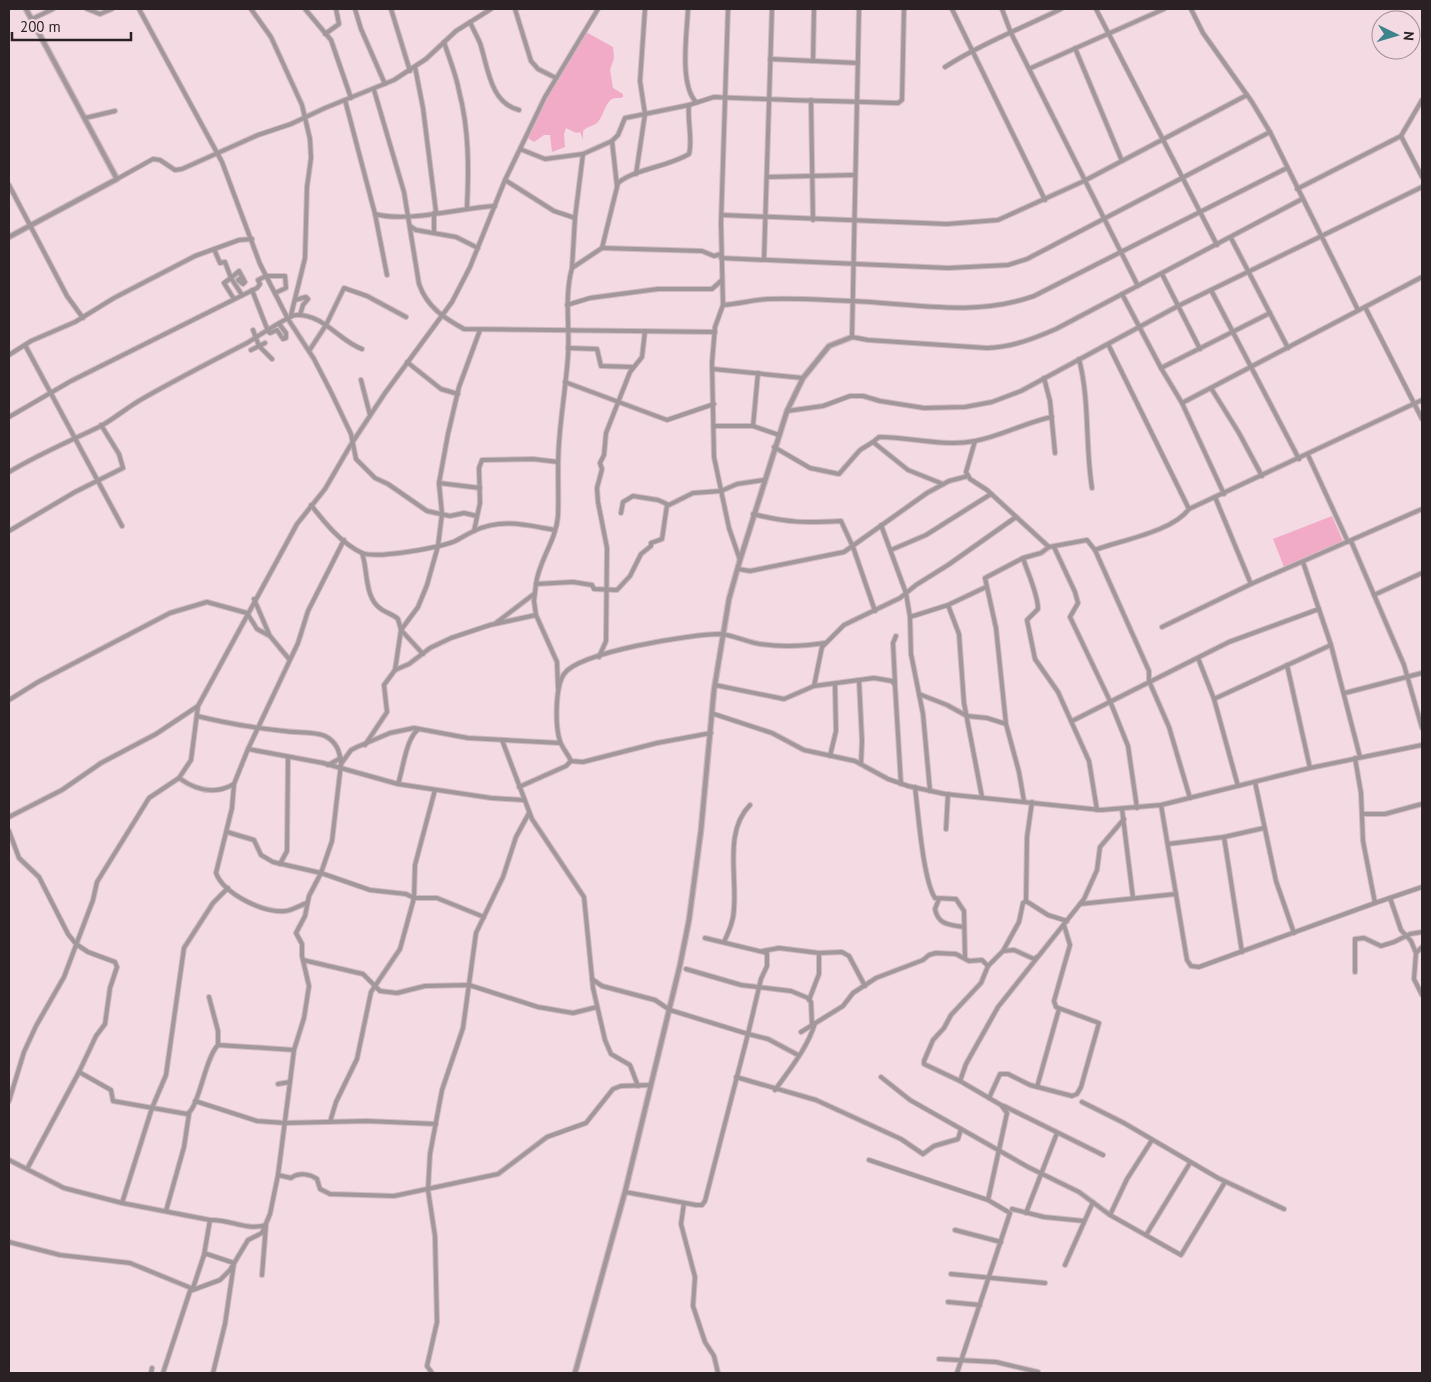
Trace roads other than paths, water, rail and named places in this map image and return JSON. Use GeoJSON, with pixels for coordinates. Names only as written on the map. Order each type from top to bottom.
{"type":"FeatureCollection","features":[{"type":"Feature","properties":{"kind":"street"},"geometry":{"type":"LineString","coordinates":[[26,9],[117,179]]}},
{"type":"Feature","properties":{"kind":"street"},"geometry":{"type":"LineString","coordinates":[[32,19],[53,9]]}},
{"type":"Feature","properties":{"kind":"street"},"geometry":{"type":"LineString","coordinates":[[87,9],[100,14],[112,9]]}},
{"type":"Feature","properties":{"kind":"street"},"geometry":{"type":"LineString","coordinates":[[139,9],[218,154],[235,191],[266,276],[288,319],[309,351],[337,404],[351,434],[356,459],[375,478],[388,484],[427,510],[450,516],[464,513],[477,516]]}},
{"type":"Feature","properties":{"kind":"street"},"geometry":{"type":"LineString","coordinates":[[251,9],[271,37],[305,118],[310,139],[311,158],[307,187],[305,258],[292,314],[288,319]]}},
{"type":"Feature","properties":{"kind":"street"},"geometry":{"type":"LineString","coordinates":[[305,9],[331,40],[351,98]]}},
{"type":"Feature","properties":{"kind":"street"},"geometry":{"type":"LineString","coordinates":[[326,34],[338,24],[336,9]]}},
{"type":"Feature","properties":{"kind":"street"},"geometry":{"type":"LineString","coordinates":[[355,9],[361,29],[385,84]]}},
{"type":"Feature","properties":{"kind":"street"},"geometry":{"type":"LineString","coordinates":[[391,9],[410,71]]}},
{"type":"Feature","properties":{"kind":"street"},"geometry":{"type":"LineString","coordinates":[[9,238],[153,159],[160,160],[175,170],[218,154],[258,135],[374,90],[410,71],[444,42],[490,9]]}},
{"type":"Feature","properties":{"kind":"street"},"geometry":{"type":"LineString","coordinates":[[515,9],[531,61],[538,69],[556,78]]}},
{"type":"Feature","properties":{"kind":"street"},"geometry":{"type":"LineString","coordinates":[[9,1101],[24,1052],[36,1026],[64,977],[93,900],[96,882],[149,798],[179,778],[186,769],[193,754],[198,706],[254,599],[297,524],[325,489],[370,415],[406,362],[442,316],[460,286],[478,248],[505,180],[545,97],[598,9]]}},
{"type":"Feature","properties":{"kind":"street"},"geometry":{"type":"LineString","coordinates":[[636,174],[645,114],[640,82],[646,9]]}},
{"type":"Feature","properties":{"kind":"street"},"geometry":{"type":"LineString","coordinates":[[688,9],[686,71],[689,91],[696,102]]}},
{"type":"Feature","properties":{"kind":"street"},"geometry":{"type":"LineString","coordinates":[[728,9],[721,256],[723,305],[715,332],[713,369],[714,457],[729,528],[740,560]]}},
{"type":"Feature","properties":{"kind":"street"},"geometry":{"type":"LineString","coordinates":[[764,259],[772,9]]}},
{"type":"Feature","properties":{"kind":"street"},"geometry":{"type":"LineString","coordinates":[[813,61],[814,9]]}},
{"type":"Feature","properties":{"kind":"street"},"geometry":{"type":"LineString","coordinates":[[852,337],[856,221],[854,175],[859,9]]}},
{"type":"Feature","properties":{"kind":"street"},"geometry":{"type":"LineString","coordinates":[[520,149],[545,159],[584,154],[612,141],[618,135],[625,118],[689,105],[714,97],[898,103],[902,100],[904,9]]}},
{"type":"Feature","properties":{"kind":"street"},"geometry":{"type":"LineString","coordinates":[[952,9],[1045,200]]}},
{"type":"Feature","properties":{"kind":"street"},"geometry":{"type":"LineString","coordinates":[[1002,9],[1011,33],[1031,68],[1084,181],[1138,286]]}},
{"type":"Feature","properties":{"kind":"street"},"geometry":{"type":"LineString","coordinates":[[945,67],[972,50],[1061,9]]}},
{"type":"Feature","properties":{"kind":"street"},"geometry":{"type":"LineString","coordinates":[[1096,9],[1107,34],[1217,245]]}},
{"type":"Feature","properties":{"kind":"street"},"geometry":{"type":"LineString","coordinates":[[1031,68],[1164,9]]}},
{"type":"Feature","properties":{"kind":"street"},"geometry":{"type":"LineString","coordinates":[[1191,9],[1203,32],[1270,132],[1358,310]]}},
{"type":"Feature","properties":{"kind":"street"},"geometry":{"type":"LineString","coordinates":[[470,22],[480,43],[488,76],[496,92],[507,106],[519,110]]}},
{"type":"Feature","properties":{"kind":"street"},"geometry":{"type":"LineString","coordinates":[[444,42],[459,90],[467,133],[469,164],[467,207]]}},
{"type":"Feature","properties":{"kind":"street"},"geometry":{"type":"LineString","coordinates":[[1075,48],[1122,161]]}},
{"type":"Feature","properties":{"kind":"street"},"geometry":{"type":"LineString","coordinates":[[770,59],[858,63]]}},
{"type":"Feature","properties":{"kind":"street"},"geometry":{"type":"LineString","coordinates":[[415,67],[423,108],[435,213],[434,232]]}},
{"type":"Feature","properties":{"kind":"street"},"geometry":{"type":"LineString","coordinates":[[374,90],[386,126],[408,217],[419,284],[424,298],[442,316],[464,329],[480,330],[715,332]]}},
{"type":"Feature","properties":{"kind":"street"},"geometry":{"type":"LineString","coordinates":[[722,215],[766,215],[813,220],[965,224],[998,220],[1084,181],[1247,95]]}},
{"type":"Feature","properties":{"kind":"street"},"geometry":{"type":"LineString","coordinates":[[346,100],[375,214],[387,274]]}},
{"type":"Feature","properties":{"kind":"street"},"geometry":{"type":"LineString","coordinates":[[811,100],[813,220]]}},
{"type":"Feature","properties":{"kind":"street"},"geometry":{"type":"LineString","coordinates":[[1297,189],[1401,136],[1422,100]]}},
{"type":"Feature","properties":{"kind":"street"},"geometry":{"type":"LineString","coordinates":[[617,187],[621,181],[636,174],[672,163],[689,154],[691,147],[687,121],[689,105]]}},
{"type":"Feature","properties":{"kind":"street"},"geometry":{"type":"LineString","coordinates":[[85,118],[115,111]]}},
{"type":"Feature","properties":{"kind":"street"},"geometry":{"type":"LineString","coordinates":[[572,268],[602,248],[702,252],[714,256],[948,268],[1008,265],[1028,259],[1270,132]]}},
{"type":"Feature","properties":{"kind":"street"},"geometry":{"type":"LineString","coordinates":[[1401,136],[1422,177]]}},
{"type":"Feature","properties":{"kind":"street"},"geometry":{"type":"LineString","coordinates":[[602,248],[610,222],[617,187],[612,141]]}},
{"type":"Feature","properties":{"kind":"street"},"geometry":{"type":"LineString","coordinates":[[571,761],[560,743],[557,730],[557,662],[536,615],[534,594],[541,565],[555,530],[558,462],[568,348],[568,305],[575,218],[584,154]]}},
{"type":"Feature","properties":{"kind":"street"},"geometry":{"type":"LineString","coordinates":[[723,305],[767,299],[853,301],[938,308],[975,308],[1012,304],[1034,296],[1287,168]]}},
{"type":"Feature","properties":{"kind":"street"},"geometry":{"type":"LineString","coordinates":[[767,177],[854,175]]}},
{"type":"Feature","properties":{"kind":"street"},"geometry":{"type":"LineString","coordinates":[[505,180],[554,211],[575,218]]}},
{"type":"Feature","properties":{"kind":"street"},"geometry":{"type":"LineString","coordinates":[[9,185],[32,226],[63,289],[83,318]]}},
{"type":"Feature","properties":{"kind":"street"},"geometry":{"type":"LineString","coordinates":[[787,411],[830,404],[850,396],[863,396],[880,401],[917,407],[965,407],[992,402],[1044,378],[1178,306],[1422,187]]}},
{"type":"Feature","properties":{"kind":"street"},"geometry":{"type":"LineString","coordinates":[[574,1373],[625,1192],[670,1010],[689,920],[714,714],[715,685],[723,634],[740,560],[774,447],[787,411],[803,378],[829,346],[852,337],[868,340],[987,348],[1023,343],[1056,329],[1302,199]]}},
{"type":"Feature","properties":{"kind":"street"},"geometry":{"type":"LineString","coordinates":[[375,214],[408,217],[467,207],[495,206]]}},
{"type":"Feature","properties":{"kind":"street"},"geometry":{"type":"LineString","coordinates":[[410,226],[416,230],[456,237],[478,248]]}},
{"type":"Feature","properties":{"kind":"street"},"geometry":{"type":"LineString","coordinates":[[1231,238],[1288,348]]}},
{"type":"Feature","properties":{"kind":"street"},"geometry":{"type":"LineString","coordinates":[[9,355],[25,344],[83,318],[130,290],[214,249],[239,240],[252,239]]}},
{"type":"Feature","properties":{"kind":"street"},"geometry":{"type":"LineString","coordinates":[[214,249],[220,263],[225,262],[231,278],[242,295]]}},
{"type":"Feature","properties":{"kind":"street"},"geometry":{"type":"LineString","coordinates":[[234,299],[224,283],[240,271],[242,277]]}},
{"type":"Feature","properties":{"kind":"street"},"geometry":{"type":"LineString","coordinates":[[1162,274],[1200,349]]}},
{"type":"Feature","properties":{"kind":"street"},"geometry":{"type":"LineString","coordinates":[[9,417],[50,393],[252,290],[260,284],[258,280],[266,276],[285,276],[286,288],[275,293]]}},
{"type":"Feature","properties":{"kind":"street"},"geometry":{"type":"LineString","coordinates":[[1182,403],[1422,278]]}},
{"type":"Feature","properties":{"kind":"street"},"geometry":{"type":"LineString","coordinates":[[568,305],[590,298],[658,289],[712,289],[722,280]]}},
{"type":"Feature","properties":{"kind":"street"},"geometry":{"type":"LineString","coordinates":[[309,351],[326,325],[344,288],[368,296],[406,317]]}},
{"type":"Feature","properties":{"kind":"street"},"geometry":{"type":"LineString","coordinates":[[252,290],[268,331]]}},
{"type":"Feature","properties":{"kind":"street"},"geometry":{"type":"LineString","coordinates":[[1211,290],[1299,459]]}},
{"type":"Feature","properties":{"kind":"street"},"geometry":{"type":"LineString","coordinates":[[1122,294],[1161,368],[1182,403],[1224,494]]}},
{"type":"Feature","properties":{"kind":"street"},"geometry":{"type":"LineString","coordinates":[[295,300],[306,297],[308,299],[303,305],[300,315]]}},
{"type":"Feature","properties":{"kind":"street"},"geometry":{"type":"LineString","coordinates":[[1366,306],[1422,419]]}},
{"type":"Feature","properties":{"kind":"street"},"geometry":{"type":"LineString","coordinates":[[1161,368],[1270,313]]}},
{"type":"Feature","properties":{"kind":"street"},"geometry":{"type":"LineString","coordinates":[[9,472],[74,436],[101,426],[142,399],[268,331],[293,315],[300,315],[326,325],[338,332],[344,341],[362,349]]}},
{"type":"Feature","properties":{"kind":"street"},"geometry":{"type":"LineString","coordinates":[[268,331],[270,333],[277,330],[282,339],[286,338],[286,332],[280,324]]}},
{"type":"Feature","properties":{"kind":"street"},"geometry":{"type":"LineString","coordinates":[[253,330],[259,346],[272,359]]}},
{"type":"Feature","properties":{"kind":"street"},"geometry":{"type":"LineString","coordinates":[[401,630],[418,607],[427,585],[438,546],[442,514],[439,483],[458,394],[480,330]]}},
{"type":"Feature","properties":{"kind":"street"},"geometry":{"type":"LineString","coordinates":[[599,657],[606,641],[607,548],[600,514],[598,488],[601,478],[600,463],[604,455],[606,433],[618,402],[633,367],[642,357],[645,331]]}},
{"type":"Feature","properties":{"kind":"street"},"geometry":{"type":"LineString","coordinates":[[243,336],[247,342]]}},
{"type":"Feature","properties":{"kind":"street"},"geometry":{"type":"LineString","coordinates":[[251,350],[264,343]]}},
{"type":"Feature","properties":{"kind":"street"},"geometry":{"type":"LineString","coordinates":[[25,344],[122,526]]}},
{"type":"Feature","properties":{"kind":"street"},"geometry":{"type":"LineString","coordinates":[[1108,344],[1189,509]]}},
{"type":"Feature","properties":{"kind":"street"},"geometry":{"type":"LineString","coordinates":[[568,348],[597,349],[601,366],[633,367]]}},
{"type":"Feature","properties":{"kind":"street"},"geometry":{"type":"LineString","coordinates":[[1079,359],[1085,385],[1088,467],[1092,488]]}},
{"type":"Feature","properties":{"kind":"street"},"geometry":{"type":"LineString","coordinates":[[406,362],[442,389],[458,394]]}},
{"type":"Feature","properties":{"kind":"street"},"geometry":{"type":"LineString","coordinates":[[713,369],[803,378]]}},
{"type":"Feature","properties":{"kind":"street"},"geometry":{"type":"LineString","coordinates":[[753,426],[758,373]]}},
{"type":"Feature","properties":{"kind":"street"},"geometry":{"type":"LineString","coordinates":[[1044,378],[1052,417],[1055,453]]}},
{"type":"Feature","properties":{"kind":"street"},"geometry":{"type":"LineString","coordinates":[[361,380],[370,415]]}},
{"type":"Feature","properties":{"kind":"street"},"geometry":{"type":"LineString","coordinates":[[565,382],[667,420],[714,404]]}},
{"type":"Feature","properties":{"kind":"street"},"geometry":{"type":"LineString","coordinates":[[1211,388],[1239,433],[1262,476]]}},
{"type":"Feature","properties":{"kind":"street"},"geometry":{"type":"LineString","coordinates":[[1095,550],[1140,538],[1182,518],[1189,509],[1308,455],[1422,400]]}},
{"type":"Feature","properties":{"kind":"street"},"geometry":{"type":"LineString","coordinates":[[774,447],[810,468],[840,474],[860,450],[879,437],[922,442],[975,441],[1035,420],[1052,417]]}},
{"type":"Feature","properties":{"kind":"street"},"geometry":{"type":"LineString","coordinates":[[9,532],[75,492],[120,472],[124,465],[101,426]]}},
{"type":"Feature","properties":{"kind":"street"},"geometry":{"type":"LineString","coordinates":[[715,426],[753,426],[779,435]]}},
{"type":"Feature","properties":{"kind":"street"},"geometry":{"type":"LineString","coordinates":[[975,441],[966,472],[968,476],[991,494],[1049,547]]}},
{"type":"Feature","properties":{"kind":"street"},"geometry":{"type":"LineString","coordinates":[[873,442],[908,470],[944,484]]}},
{"type":"Feature","properties":{"kind":"street"},"geometry":{"type":"LineString","coordinates":[[1308,455],[1374,595],[1407,677],[1422,728]]}},
{"type":"Feature","properties":{"kind":"street"},"geometry":{"type":"LineString","coordinates":[[474,531],[480,503],[482,460],[533,459],[558,462]]}},
{"type":"Feature","properties":{"kind":"street"},"geometry":{"type":"LineString","coordinates":[[738,569],[750,571],[828,556],[853,547],[908,504],[944,484],[968,476]]}},
{"type":"Feature","properties":{"kind":"street"},"geometry":{"type":"LineString","coordinates":[[667,505],[693,493],[721,491],[737,484],[764,480]]}},
{"type":"Feature","properties":{"kind":"street"},"geometry":{"type":"LineString","coordinates":[[439,483],[480,488]]}},
{"type":"Feature","properties":{"kind":"street"},"geometry":{"type":"LineString","coordinates":[[891,550],[926,535],[991,494]]}},
{"type":"Feature","properties":{"kind":"street"},"geometry":{"type":"LineString","coordinates":[[621,513],[623,502],[633,496],[658,500],[667,505]]}},
{"type":"Feature","properties":{"kind":"street"},"geometry":{"type":"LineString","coordinates":[[1215,497],[1251,584]]}},
{"type":"Feature","properties":{"kind":"street"},"geometry":{"type":"LineString","coordinates":[[311,505],[328,526],[362,553],[382,555],[438,546],[494,523],[508,522],[555,530]]}},
{"type":"Feature","properties":{"kind":"street"},"geometry":{"type":"LineString","coordinates":[[536,584],[573,582],[592,585],[594,589],[617,590],[630,576],[641,554],[651,546],[651,543],[662,539],[667,505]]}},
{"type":"Feature","properties":{"kind":"street"},"geometry":{"type":"LineString","coordinates":[[1162,628],[1251,584],[1422,509]]}},
{"type":"Feature","properties":{"kind":"street"},"geometry":{"type":"LineString","coordinates":[[753,514],[806,524],[841,521],[853,547],[875,611]]}},
{"type":"Feature","properties":{"kind":"street"},"geometry":{"type":"LineString","coordinates":[[814,686],[819,654],[825,643],[844,625],[875,611],[906,593],[1016,517]]}},
{"type":"Feature","properties":{"kind":"street"},"geometry":{"type":"LineString","coordinates":[[881,525],[906,593],[910,617],[911,654],[919,694],[930,790]]}},
{"type":"Feature","properties":{"kind":"street"},"geometry":{"type":"LineString","coordinates":[[307,903],[286,911],[258,908],[220,882],[216,873],[227,832],[234,784],[248,749],[298,643],[308,611],[344,540]]}},
{"type":"Feature","properties":{"kind":"street"},"geometry":{"type":"LineString","coordinates":[[1024,801],[1020,772],[1006,724],[998,668],[996,628],[985,578],[1023,558],[1042,553],[1049,547],[1087,540],[1095,550],[1149,671],[1149,681],[1169,727],[1190,798]]}},
{"type":"Feature","properties":{"kind":"street"},"geometry":{"type":"LineString","coordinates":[[1054,547],[1075,592],[1078,603],[1070,618],[1110,701],[1128,746],[1137,808]]}},
{"type":"Feature","properties":{"kind":"street"},"geometry":{"type":"LineString","coordinates":[[362,553],[368,588],[372,597],[380,609],[398,619],[401,630],[395,670]]}},
{"type":"Feature","properties":{"kind":"street"},"geometry":{"type":"LineString","coordinates":[[1023,558],[1032,587],[1038,599],[1038,609],[1027,620],[1034,659],[1058,692],[1089,761],[1097,810]]}},
{"type":"Feature","properties":{"kind":"street"},"geometry":{"type":"LineString","coordinates":[[1303,562],[1345,693],[1358,758],[1363,841],[1375,903]]}},
{"type":"Feature","properties":{"kind":"street"},"geometry":{"type":"LineString","coordinates":[[1374,595],[1422,573]]}},
{"type":"Feature","properties":{"kind":"street"},"geometry":{"type":"LineString","coordinates":[[910,617],[948,605],[986,586]]}},
{"type":"Feature","properties":{"kind":"street"},"geometry":{"type":"LineString","coordinates":[[495,624],[534,594]]}},
{"type":"Feature","properties":{"kind":"street"},"geometry":{"type":"LineString","coordinates":[[254,599],[270,636],[289,659]]}},
{"type":"Feature","properties":{"kind":"street"},"geometry":{"type":"LineString","coordinates":[[9,700],[47,677],[170,613],[207,602],[247,613],[257,628],[270,636]]}},
{"type":"Feature","properties":{"kind":"street"},"geometry":{"type":"LineString","coordinates":[[948,605],[959,634],[967,716],[982,797]]}},
{"type":"Feature","properties":{"kind":"street"},"geometry":{"type":"LineString","coordinates":[[1072,721],[1230,642],[1319,609]]}},
{"type":"Feature","properties":{"kind":"street"},"geometry":{"type":"LineString","coordinates":[[365,745],[387,712],[384,685],[395,670],[451,638],[495,624],[536,615]]}},
{"type":"Feature","properties":{"kind":"street"},"geometry":{"type":"LineString","coordinates":[[401,630],[423,654]]}},
{"type":"Feature","properties":{"kind":"street"},"geometry":{"type":"LineString","coordinates":[[558,690],[565,673],[582,661],[622,649],[678,638],[723,634],[763,645],[825,643]]}},
{"type":"Feature","properties":{"kind":"street"},"geometry":{"type":"LineString","coordinates":[[896,636],[894,642],[895,685],[902,784]]}},
{"type":"Feature","properties":{"kind":"street"},"geometry":{"type":"LineString","coordinates":[[1214,699],[1331,645]]}},
{"type":"Feature","properties":{"kind":"street"},"geometry":{"type":"LineString","coordinates":[[1198,658],[1214,699],[1238,786]]}},
{"type":"Feature","properties":{"kind":"street"},"geometry":{"type":"LineString","coordinates":[[1287,665],[1310,768]]}},
{"type":"Feature","properties":{"kind":"street"},"geometry":{"type":"LineString","coordinates":[[1345,693],[1422,673]]}},
{"type":"Feature","properties":{"kind":"street"},"geometry":{"type":"LineString","coordinates":[[715,685],[784,699],[814,686],[859,680],[884,679],[892,681],[895,685]]}},
{"type":"Feature","properties":{"kind":"street"},"geometry":{"type":"LineString","coordinates":[[859,680],[862,741],[861,764]]}},
{"type":"Feature","properties":{"kind":"street"},"geometry":{"type":"LineString","coordinates":[[830,756],[836,731],[835,684]]}},
{"type":"Feature","properties":{"kind":"street"},"geometry":{"type":"LineString","coordinates":[[919,694],[947,705],[967,716],[987,718],[1006,724]]}},
{"type":"Feature","properties":{"kind":"street"},"geometry":{"type":"LineString","coordinates":[[9,817],[62,790],[101,763],[156,734],[198,706]]}},
{"type":"Feature","properties":{"kind":"street"},"geometry":{"type":"LineString","coordinates":[[714,714],[772,733],[804,750],[861,764],[888,780],[902,784],[948,794],[1097,810],[1161,805],[1310,768],[1422,745]]}},
{"type":"Feature","properties":{"kind":"street"},"geometry":{"type":"LineString","coordinates":[[197,716],[305,734],[316,732],[335,744],[341,758],[335,825],[321,872],[307,903],[305,916],[296,933],[302,944],[303,960],[309,986],[304,1018],[294,1050],[278,1175],[266,1225],[262,1275]]}},
{"type":"Feature","properties":{"kind":"street"},"geometry":{"type":"LineString","coordinates":[[341,764],[351,750],[390,733],[414,728],[468,738],[560,743]]}},
{"type":"Feature","properties":{"kind":"street"},"geometry":{"type":"LineString","coordinates":[[398,784],[414,733],[419,729]]}},
{"type":"Feature","properties":{"kind":"street"},"geometry":{"type":"LineString","coordinates":[[518,787],[566,766],[571,761],[583,762],[657,743],[711,733]]}},
{"type":"Feature","properties":{"kind":"street"},"geometry":{"type":"LineString","coordinates":[[502,740],[529,813],[564,870],[584,898],[592,979],[597,1007],[611,1054],[630,1066],[638,1086]]}},
{"type":"Feature","properties":{"kind":"street"},"geometry":{"type":"LineString","coordinates":[[248,749],[328,765],[398,784],[523,800]]}},
{"type":"Feature","properties":{"kind":"street"},"geometry":{"type":"LineString","coordinates":[[280,864],[287,851],[288,758]]}},
{"type":"Feature","properties":{"kind":"street"},"geometry":{"type":"LineString","coordinates":[[328,765],[341,758]]}},
{"type":"Feature","properties":{"kind":"street"},"geometry":{"type":"LineString","coordinates":[[179,778],[194,787],[209,791],[234,784]]}},
{"type":"Feature","properties":{"kind":"street"},"geometry":{"type":"LineString","coordinates":[[1255,782],[1276,881],[1294,933]]}},
{"type":"Feature","properties":{"kind":"street"},"geometry":{"type":"LineString","coordinates":[[915,787],[926,867],[932,894],[939,899],[956,899],[964,911],[965,958]]}},
{"type":"Feature","properties":{"kind":"street"},"geometry":{"type":"LineString","coordinates":[[330,1122],[336,1102],[357,1058],[361,1029],[370,992],[400,949],[414,898],[415,865],[435,790]]}},
{"type":"Feature","properties":{"kind":"street"},"geometry":{"type":"LineString","coordinates":[[946,829],[948,794]]}},
{"type":"Feature","properties":{"kind":"street"},"geometry":{"type":"LineString","coordinates":[[1032,802],[1027,837],[1026,901],[1023,903],[1019,922],[1003,951],[988,966],[981,983],[951,1016],[944,1028],[933,1040],[924,1064],[960,1081],[1001,1105],[1103,1155]]}},
{"type":"Feature","properties":{"kind":"street"},"geometry":{"type":"LineString","coordinates":[[1362,814],[1385,814],[1422,804]]}},
{"type":"Feature","properties":{"kind":"street"},"geometry":{"type":"LineString","coordinates":[[724,942],[734,908],[732,870],[735,837],[743,812],[750,805]]}},
{"type":"Feature","properties":{"kind":"street"},"geometry":{"type":"LineString","coordinates":[[1161,805],[1187,960],[1191,966],[1199,967],[1422,887]]}},
{"type":"Feature","properties":{"kind":"street"},"geometry":{"type":"LineString","coordinates":[[1122,809],[1133,898]]}},
{"type":"Feature","properties":{"kind":"street"},"geometry":{"type":"LineString","coordinates":[[432,1373],[427,1366],[427,1359],[437,1322],[435,1236],[428,1190],[430,1154],[442,1090],[463,1028],[476,933],[503,877],[516,836],[529,813]]}},
{"type":"Feature","properties":{"kind":"street"},"geometry":{"type":"LineString","coordinates":[[960,1081],[966,1064],[998,1007],[1080,904],[1097,870],[1100,847],[1124,819]]}},
{"type":"Feature","properties":{"kind":"street"},"geometry":{"type":"LineString","coordinates":[[1168,844],[1224,837],[1264,828]]}},
{"type":"Feature","properties":{"kind":"street"},"geometry":{"type":"LineString","coordinates":[[9,831],[19,858],[40,877],[68,934],[76,944],[115,962],[117,967],[110,988],[105,1024],[96,1036],[27,1169]]}},
{"type":"Feature","properties":{"kind":"street"},"geometry":{"type":"LineString","coordinates":[[227,832],[254,840],[261,855],[280,864],[321,872],[370,890],[406,894],[414,898],[437,898],[484,917]]}},
{"type":"Feature","properties":{"kind":"street"},"geometry":{"type":"LineString","coordinates":[[1224,837],[1242,952]]}},
{"type":"Feature","properties":{"kind":"street"},"geometry":{"type":"LineString","coordinates":[[122,1203],[152,1108],[166,1076],[171,1053],[179,975],[184,948],[213,903],[228,888]]}},
{"type":"Feature","properties":{"kind":"street"},"geometry":{"type":"LineString","coordinates":[[1080,904],[1176,894]]}},
{"type":"Feature","properties":{"kind":"street"},"geometry":{"type":"LineString","coordinates":[[1390,898],[1393,911],[1416,953],[1414,979],[1422,995]]}},
{"type":"Feature","properties":{"kind":"street"},"geometry":{"type":"LineString","coordinates":[[939,899],[935,909],[940,921],[947,925],[964,927]]}},
{"type":"Feature","properties":{"kind":"street"},"geometry":{"type":"LineString","coordinates":[[1026,901],[1065,923]]}},
{"type":"Feature","properties":{"kind":"street"},"geometry":{"type":"LineString","coordinates":[[989,1098],[1000,1074],[1008,1074],[1037,1087],[1072,1096],[1077,1094],[1094,1047],[1099,1023],[1095,1019],[1059,1009],[1054,1002],[1070,946],[1065,923]]}},
{"type":"Feature","properties":{"kind":"street"},"geometry":{"type":"LineString","coordinates":[[1355,972],[1355,939],[1364,938],[1381,946],[1422,932]]}},
{"type":"Feature","properties":{"kind":"street"},"geometry":{"type":"LineString","coordinates":[[625,1192],[684,1203],[702,1204],[705,1201],[768,960],[767,952],[705,938]]}},
{"type":"Feature","properties":{"kind":"street"},"geometry":{"type":"LineString","coordinates":[[1416,953],[1422,947]]}},
{"type":"Feature","properties":{"kind":"street"},"geometry":{"type":"LineString","coordinates":[[762,952],[779,948],[819,953],[842,952],[849,956],[865,986]]}},
{"type":"Feature","properties":{"kind":"street"},"geometry":{"type":"LineString","coordinates":[[1003,951],[1014,950],[1034,959],[1039,956]]}},
{"type":"Feature","properties":{"kind":"street"},"geometry":{"type":"LineString","coordinates":[[775,1090],[789,1073],[811,1035],[813,1024],[810,1000],[819,974],[819,953]]}},
{"type":"Feature","properties":{"kind":"street"},"geometry":{"type":"LineString","coordinates":[[801,1032],[843,1006],[853,993],[876,978],[936,953],[956,954],[970,961],[982,960],[988,966]]}},
{"type":"Feature","properties":{"kind":"street"},"geometry":{"type":"LineString","coordinates":[[303,960],[363,974],[380,991],[398,993],[425,986],[469,985],[538,1007],[573,1013],[597,1007]]}},
{"type":"Feature","properties":{"kind":"street"},"geometry":{"type":"LineString","coordinates":[[686,969],[760,988],[791,991],[810,1000]]}},
{"type":"Feature","properties":{"kind":"street"},"geometry":{"type":"LineString","coordinates":[[592,979],[602,986],[655,1000],[670,1010],[768,1039],[798,1055]]}},
{"type":"Feature","properties":{"kind":"street"},"geometry":{"type":"LineString","coordinates":[[166,1211],[184,1147],[189,1114],[218,1045],[218,1031],[208,997]]}},
{"type":"Feature","properties":{"kind":"street"},"geometry":{"type":"LineString","coordinates":[[1037,1087],[1059,1009]]}},
{"type":"Feature","properties":{"kind":"street"},"geometry":{"type":"LineString","coordinates":[[218,1045],[294,1050]]}},
{"type":"Feature","properties":{"kind":"street"},"geometry":{"type":"LineString","coordinates":[[79,1072],[111,1090],[113,1101],[189,1114]]}},
{"type":"Feature","properties":{"kind":"street"},"geometry":{"type":"LineString","coordinates":[[736,1077],[775,1090],[816,1100],[901,1139],[923,1154],[934,1146],[958,1140],[961,1129]]}},
{"type":"Feature","properties":{"kind":"street"},"geometry":{"type":"LineString","coordinates":[[881,1077],[900,1093],[1041,1174],[1079,1192],[1110,1215],[1181,1255],[1225,1182]]}},
{"type":"Feature","properties":{"kind":"street"},"geometry":{"type":"LineString","coordinates":[[278,1084],[290,1082]]}},
{"type":"Feature","properties":{"kind":"street"},"geometry":{"type":"LineString","coordinates":[[278,1175],[291,1178],[297,1174],[313,1176],[317,1179],[320,1189],[330,1194],[394,1196],[428,1190],[502,1172],[547,1137],[586,1123],[613,1089],[621,1086],[651,1085]]}},
{"type":"Feature","properties":{"kind":"street"},"geometry":{"type":"LineString","coordinates":[[195,1101],[257,1120],[285,1123],[436,1124]]}},
{"type":"Feature","properties":{"kind":"street"},"geometry":{"type":"LineString","coordinates":[[1082,1102],[1109,1114],[1225,1182],[1284,1209]]}},
{"type":"Feature","properties":{"kind":"street"},"geometry":{"type":"LineString","coordinates":[[988,1200],[1007,1113],[1001,1105]]}},
{"type":"Feature","properties":{"kind":"street"},"geometry":{"type":"LineString","coordinates":[[1026,1213],[1057,1133]]}},
{"type":"Feature","properties":{"kind":"street"},"geometry":{"type":"LineString","coordinates":[[1110,1215],[1127,1180],[1152,1140]]}},
{"type":"Feature","properties":{"kind":"street"},"geometry":{"type":"LineString","coordinates":[[9,1160],[64,1188],[122,1203],[210,1220],[222,1219],[257,1228],[266,1225]]}},
{"type":"Feature","properties":{"kind":"street"},"geometry":{"type":"LineString","coordinates":[[869,1160],[988,1200],[1010,1213],[957,1373]]}},
{"type":"Feature","properties":{"kind":"street"},"geometry":{"type":"LineString","coordinates":[[1146,1234],[1190,1163]]}},
{"type":"Feature","properties":{"kind":"street"},"geometry":{"type":"LineString","coordinates":[[1065,1265],[1093,1202]]}},
{"type":"Feature","properties":{"kind":"street"},"geometry":{"type":"LineString","coordinates":[[684,1203],[681,1224],[695,1277],[693,1306],[705,1342],[714,1356],[718,1373]]}},
{"type":"Feature","properties":{"kind":"street"},"geometry":{"type":"LineString","coordinates":[[1012,1209],[1084,1222]]}},
{"type":"Feature","properties":{"kind":"street"},"geometry":{"type":"LineString","coordinates":[[163,1373],[204,1255],[210,1220]]}},
{"type":"Feature","properties":{"kind":"street"},"geometry":{"type":"LineString","coordinates":[[9,1242],[60,1255],[130,1263],[192,1288],[202,1287],[220,1280],[234,1263],[246,1242],[262,1233],[266,1225]]}},
{"type":"Feature","properties":{"kind":"street"},"geometry":{"type":"LineString","coordinates":[[955,1230],[1001,1242]]}},
{"type":"Feature","properties":{"kind":"street"},"geometry":{"type":"LineString","coordinates":[[204,1255],[207,1254],[234,1263]]}},
{"type":"Feature","properties":{"kind":"street"},"geometry":{"type":"LineString","coordinates":[[213,1373],[225,1324],[234,1263]]}},
{"type":"Feature","properties":{"kind":"street"},"geometry":{"type":"LineString","coordinates":[[951,1274],[1045,1283]]}},
{"type":"Feature","properties":{"kind":"street"},"geometry":{"type":"LineString","coordinates":[[948,1302],[980,1305]]}},
{"type":"Feature","properties":{"kind":"street"},"geometry":{"type":"LineString","coordinates":[[940,1359],[996,1362],[1038,1372]]}},
{"type":"Feature","properties":{"kind":"street"},"geometry":{"type":"LineString","coordinates":[[151,1373],[152,1368]]}}]}
